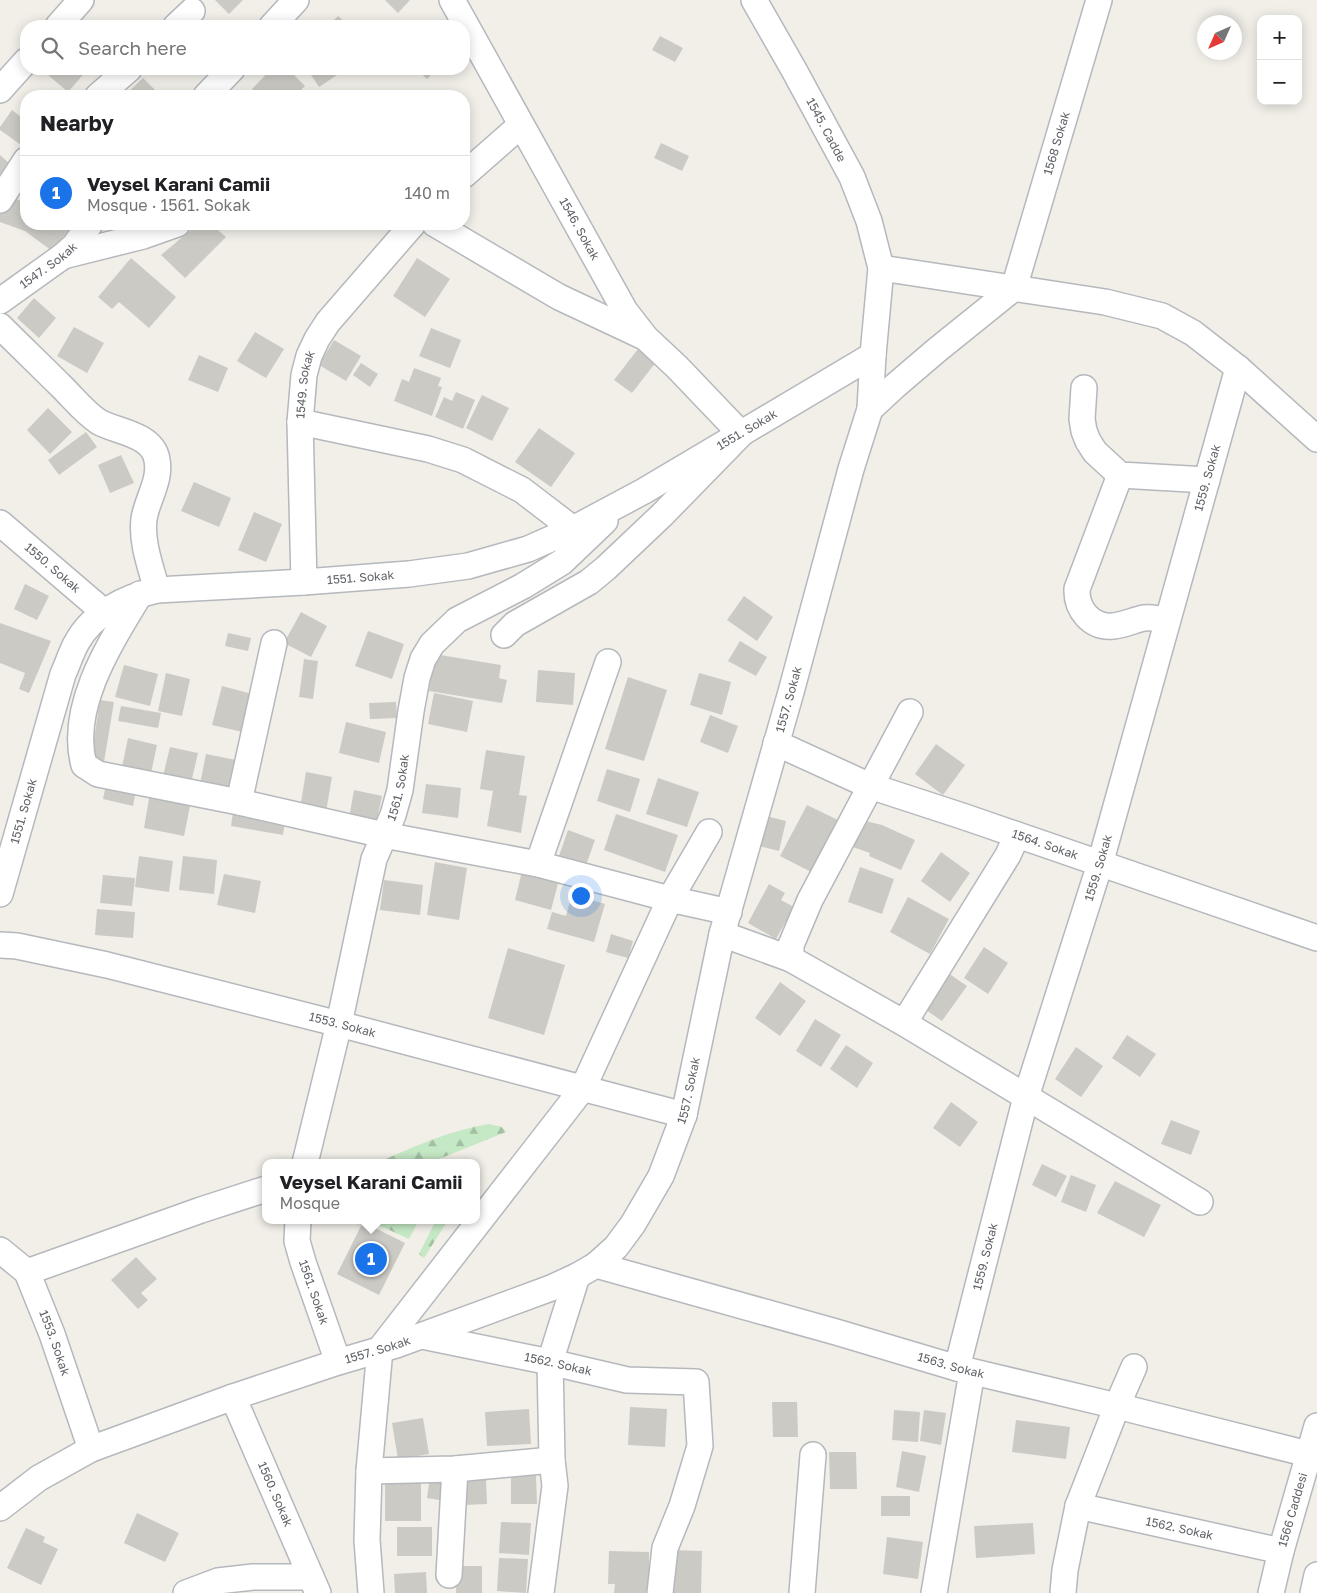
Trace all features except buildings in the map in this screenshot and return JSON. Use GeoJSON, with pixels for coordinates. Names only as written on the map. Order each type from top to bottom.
{"type":"FeatureCollection","features":[{"type":"Feature","properties":{"kind":"street"},"geometry":{"type":"LineString","coordinates":[[63,20],[81,0]]}},
{"type":"Feature","properties":{"kind":"street"},"geometry":{"type":"LineString","coordinates":[[278,20],[296,0]]}},
{"type":"Feature","properties":{"kind":"street","name":"1546. Sokak"},"geometry":{"type":"LineString","coordinates":[[452,0],[463,20]]}},
{"type":"Feature","properties":{"kind":"street","name":"1545. Cadde"},"geometry":{"type":"LineString","coordinates":[[754,0],[852,177],[869,221],[882,268]]}},
{"type":"Feature","properties":{"kind":"street","name":"1568 Sokak"},"geometry":{"type":"LineString","coordinates":[[1014,288],[1099,0]]}},
{"type":"Feature","properties":{"kind":"street","name":"1546. Sokak"},"geometry":{"type":"LineString","coordinates":[[470,33],[625,311],[646,338],[677,367],[741,434]]}},
{"type":"Feature","properties":{"kind":"street"},"geometry":{"type":"LineString","coordinates":[[0,90],[20,68]]}},
{"type":"Feature","properties":{"kind":"street"},"geometry":{"type":"LineString","coordinates":[[105,90],[122,75]]}},
{"type":"Feature","properties":{"kind":"street"},"geometry":{"type":"LineString","coordinates":[[212,90],[226,75]]}},
{"type":"Feature","properties":{"kind":"street"},"geometry":{"type":"LineString","coordinates":[[470,170],[521,125]]}},
{"type":"Feature","properties":{"kind":"street"},"geometry":{"type":"LineString","coordinates":[[0,200],[20,169]]}},
{"type":"Feature","properties":{"kind":"street","name":"1547. Sokak"},"geometry":{"type":"LineString","coordinates":[[0,301],[63,256],[74,246],[86,230]]}},
{"type":"Feature","properties":{"kind":"street"},"geometry":{"type":"LineString","coordinates":[[63,256],[160,230]]}},
{"type":"Feature","properties":{"kind":"street","name":"1549. Sokak"},"geometry":{"type":"LineString","coordinates":[[304,582],[300,422],[304,375],[309,356],[317,338],[328,322],[408,230]]}},
{"type":"Feature","properties":{"kind":"street"},"geometry":{"type":"LineString","coordinates":[[444,230],[559,297],[646,338]]}},
{"type":"Feature","properties":{"kind":"street"},"geometry":{"type":"LineString","coordinates":[[882,268],[1105,302],[1162,316],[1193,333],[1238,368],[1317,439]]}},
{"type":"Feature","properties":{"kind":"street","name":"1557. Sokak"},"geometry":{"type":"LineString","coordinates":[[0,1508],[39,1478],[91,1449],[233,1397],[422,1336],[551,1288],[586,1271],[616,1247],[638,1216],[661,1176],[684,1115],[726,923],[851,470],[870,409],[872,355],[882,268]]}},
{"type":"Feature","properties":{"kind":"street"},"geometry":{"type":"LineString","coordinates":[[870,409],[937,350],[1014,288]]}},
{"type":"Feature","properties":{"kind":"street"},"geometry":{"type":"LineString","coordinates":[[0,326],[92,417],[117,430],[139,437],[150,446],[157,458],[158,472],[144,516],[148,555],[148,592],[107,650],[88,694],[81,730],[80,752],[84,765],[98,774],[239,802],[384,835],[538,864],[670,900],[726,923],[904,1023],[1200,1202]]}},
{"type":"Feature","properties":{"kind":"street","name":"1551. Sokak"},"geometry":{"type":"LineString","coordinates":[[0,894],[63,674],[77,641],[104,612],[148,592],[409,574],[468,566],[528,550],[622,503],[872,355]]}},
{"type":"Feature","properties":{"kind":"street","name":"1559. Sokak"},"geometry":{"type":"LineString","coordinates":[[934,1593],[964,1370],[1026,1097],[1100,864],[1238,368]]}},
{"type":"Feature","properties":{"kind":"street"},"geometry":{"type":"LineString","coordinates":[[1084,388],[1082,419],[1084,431],[1095,452],[1120,475],[1207,480]]}},
{"type":"Feature","properties":{"kind":"street"},"geometry":{"type":"LineString","coordinates":[[300,422],[428,449],[463,460],[522,490],[573,529]]}},
{"type":"Feature","properties":{"kind":"street"},"geometry":{"type":"LineString","coordinates":[[504,635],[515,624],[589,582],[606,568],[741,434]]}},
{"type":"Feature","properties":{"kind":"street"},"geometry":{"type":"LineString","coordinates":[[1120,475],[1077,589],[1079,607],[1091,620],[1112,626],[1146,617],[1168,621]]}},
{"type":"Feature","properties":{"kind":"street","name":"1561. Sokak"},"geometry":{"type":"LineString","coordinates":[[306,1159],[339,1024],[374,860],[393,815],[400,790],[417,678],[423,659],[432,644],[457,620],[523,586],[562,562],[622,503]]}},
{"type":"Feature","properties":{"kind":"street","name":"1550. Sokak"},"geometry":{"type":"LineString","coordinates":[[0,523],[104,612]]}},
{"type":"Feature","properties":{"kind":"street"},"geometry":{"type":"LineString","coordinates":[[239,802],[274,643]]}},
{"type":"Feature","properties":{"kind":"street"},"geometry":{"type":"LineString","coordinates":[[538,864],[608,662]]}},
{"type":"Feature","properties":{"kind":"street"},"geometry":{"type":"LineString","coordinates":[[791,960],[791,945],[810,900],[910,712]]}},
{"type":"Feature","properties":{"kind":"street","name":"1564. Sokak"},"geometry":{"type":"LineString","coordinates":[[776,744],[870,786],[1317,938]]}},
{"type":"Feature","properties":{"kind":"street"},"geometry":{"type":"LineString","coordinates":[[480,1221],[583,1088],[670,900],[709,832]]}},
{"type":"Feature","properties":{"kind":"street"},"geometry":{"type":"LineString","coordinates":[[904,1023],[1008,855],[1017,835]]}},
{"type":"Feature","properties":{"kind":"street","name":"1553. Sokak"},"geometry":{"type":"LineString","coordinates":[[0,945],[17,946],[107,965],[684,1115]]}},
{"type":"Feature","properties":{"kind":"street"},"geometry":{"type":"LineString","coordinates":[[27,1272],[262,1190]]}},
{"type":"Feature","properties":{"kind":"street","name":"1561. Sokak"},"geometry":{"type":"LineString","coordinates":[[298,1224],[297,1242],[338,1362]]}},
{"type":"Feature","properties":{"kind":"street"},"geometry":{"type":"LineString","coordinates":[[371,1593],[367,1540],[369,1472],[380,1350],[478,1224]]}},
{"type":"Feature","properties":{"kind":"street","name":"1553. Sokak"},"geometry":{"type":"LineString","coordinates":[[0,1250],[27,1272],[52,1334],[91,1449]]}},
{"type":"Feature","properties":{"kind":"street"},"geometry":{"type":"LineString","coordinates":[[541,1593],[555,1486],[552,1460],[550,1362],[586,1271]]}},
{"type":"Feature","properties":{"kind":"street","name":"1563. Sokak"},"geometry":{"type":"LineString","coordinates":[[586,1271],[826,1329],[964,1370],[1308,1454]]}},
{"type":"Feature","properties":{"kind":"street","name":"1562. Sokak"},"geometry":{"type":"LineString","coordinates":[[422,1336],[627,1380],[696,1382],[700,1446],[682,1506],[665,1548],[660,1593]]}},
{"type":"Feature","properties":{"kind":"street"},"geometry":{"type":"LineString","coordinates":[[1063,1593],[1065,1570],[1078,1506],[1134,1367]]}},
{"type":"Feature","properties":{"kind":"street","name":"1560. Sokak"},"geometry":{"type":"LineString","coordinates":[[233,1397],[315,1585]]}},
{"type":"Feature","properties":{"kind":"street","name":"1566 Caddesi"},"geometry":{"type":"LineString","coordinates":[[1271,1593],[1280,1552],[1317,1426]]}},
{"type":"Feature","properties":{"kind":"street"},"geometry":{"type":"LineString","coordinates":[[802,1593],[814,1455]]}},
{"type":"Feature","properties":{"kind":"street"},"geometry":{"type":"LineString","coordinates":[[369,1472],[455,1469],[552,1460]]}},
{"type":"Feature","properties":{"kind":"street"},"geometry":{"type":"LineString","coordinates":[[449,1575],[455,1469]]}},
{"type":"Feature","properties":{"kind":"street","name":"1562. Sokak"},"geometry":{"type":"LineString","coordinates":[[1078,1506],[1280,1552]]}},
{"type":"Feature","properties":{"kind":"street"},"geometry":{"type":"LineString","coordinates":[[1313,1593],[1317,1575]]}},
{"type":"Feature","properties":{"kind":"street"},"geometry":{"type":"LineString","coordinates":[[186,1593],[218,1581],[253,1577],[315,1585]]}},
{"type":"Feature","properties":{"kind":"green space"},"geometry":{"type":"Polygon","coordinates":[[[489,1124],[502,1127],[506,1132],[439,1159],[386,1159],[418,1145],[489,1124]]]}},
{"type":"Feature","properties":{"kind":"green space"},"geometry":{"type":"Polygon","coordinates":[[[376,1224],[417,1224],[409,1239],[376,1224]]]}},
{"type":"Feature","properties":{"kind":"green space"},"geometry":{"type":"Polygon","coordinates":[[[434,1224],[445,1224],[424,1258],[419,1254],[434,1224]]]}},
{"type":"Feature","properties":{"kind":"place","name":"Veysel Karani Camii"},"geometry":{"type":"Point","coordinates":[371,1259]}}]}
